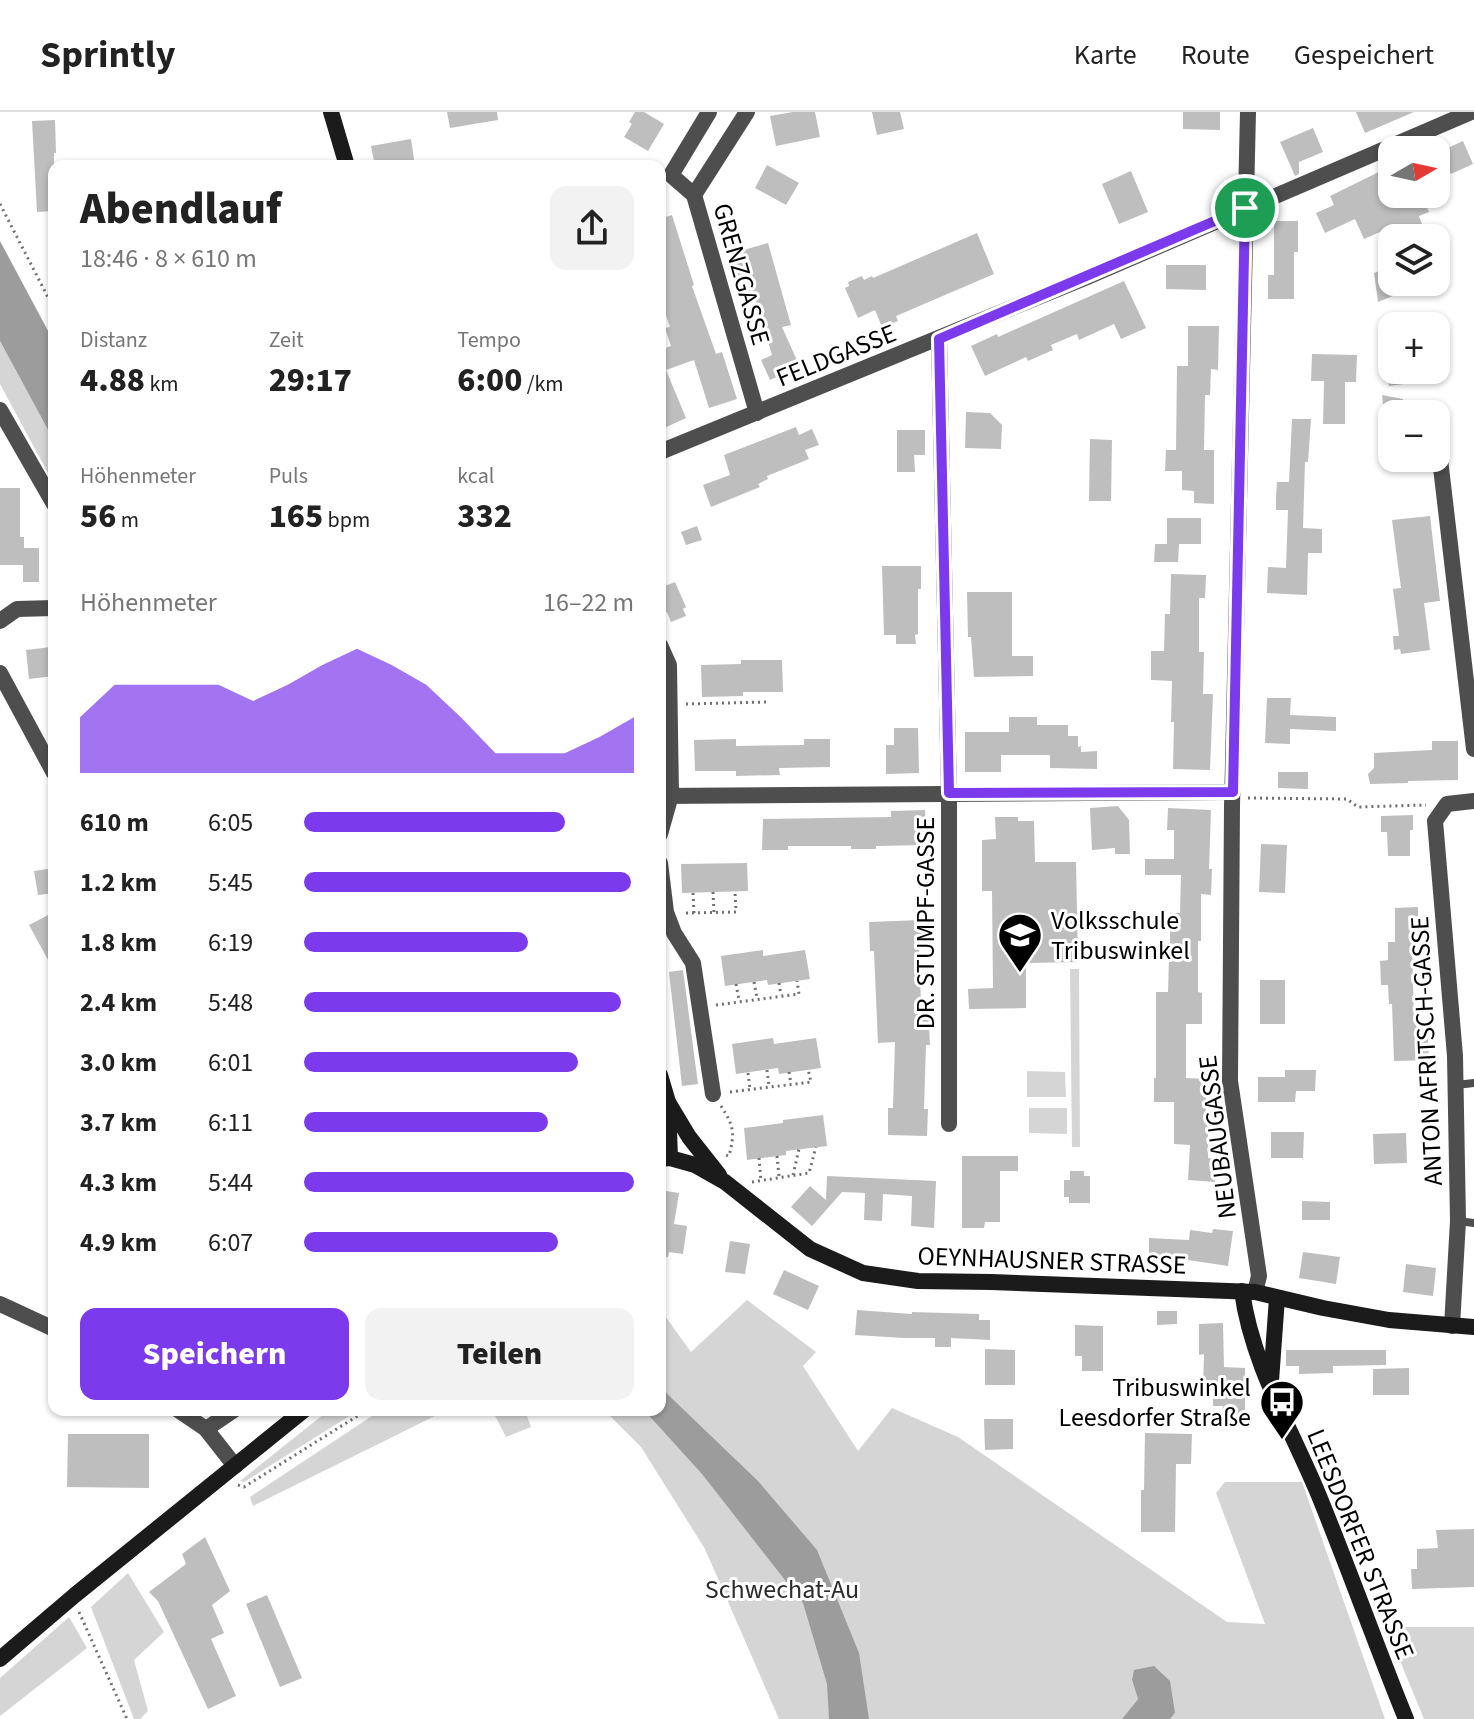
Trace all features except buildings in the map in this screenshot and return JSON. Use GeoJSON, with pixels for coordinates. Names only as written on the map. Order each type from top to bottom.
{"type":"FeatureCollection","features":[{"type":"Feature","properties":{"kind":"street"},"geometry":{"type":"LineString","coordinates":[[331,112],[345,160]]}},
{"type":"Feature","properties":{"kind":"street","name":"GRENZGASSE"},"geometry":{"type":"LineString","coordinates":[[709,112],[671,175],[694,195],[757,413]]}},
{"type":"Feature","properties":{"kind":"street","name":"GRENZGASSE"},"geometry":{"type":"LineString","coordinates":[[694,195],[747,112]]}},
{"type":"Feature","properties":{"kind":"street","name":"NEUBAUGASSE"},"geometry":{"type":"LineString","coordinates":[[1248,112],[1230,1081],[1259,1276],[1248,1292]]}},
{"type":"Feature","properties":{"kind":"street","name":"FELDGASSE"},"geometry":{"type":"LineString","coordinates":[[666,450],[939,339],[1471,112]]}},
{"type":"Feature","properties":{"kind":"street","name":"DR. STUMPF-GASSE"},"geometry":{"type":"LineString","coordinates":[[939,339],[949,793],[949,1124]]}},
{"type":"Feature","properties":{"kind":"street"},"geometry":{"type":"LineString","coordinates":[[0,410],[48,494]]}},
{"type":"Feature","properties":{"kind":"street"},"geometry":{"type":"LineString","coordinates":[[1442,472],[1474,749]]}},
{"type":"Feature","properties":{"kind":"street"},"geometry":{"type":"LineString","coordinates":[[1456,588],[1474,586]]}},
{"type":"Feature","properties":{"kind":"street"},"geometry":{"type":"LineString","coordinates":[[0,620],[17,609],[48,608]]}},
{"type":"Feature","properties":{"kind":"street"},"geometry":{"type":"LineString","coordinates":[[666,658],[669,665],[670,705],[666,795],[1233,792]]}},
{"type":"Feature","properties":{"kind":"street"},"geometry":{"type":"LineString","coordinates":[[0,673],[48,762]]}},
{"type":"Feature","properties":{"kind":"street"},"geometry":{"type":"LineString","coordinates":[[1447,804],[1474,801]]}},
{"type":"Feature","properties":{"kind":"street","name":"ANTON AFRITSCH-GASSE"},"geometry":{"type":"LineString","coordinates":[[1447,804],[1435,821],[1466,1222],[1452,1326]]}},
{"type":"Feature","properties":{"kind":"street"},"geometry":{"type":"LineString","coordinates":[[666,912],[674,933],[693,963],[713,1094]]}},
{"type":"Feature","properties":{"kind":"street"},"geometry":{"type":"LineString","coordinates":[[666,1095],[689,1137],[728,1184]]}},
{"type":"Feature","properties":{"kind":"street"},"geometry":{"type":"LineString","coordinates":[[666,1139],[668,1102]]}},
{"type":"Feature","properties":{"kind":"street","name":"OEYNHAUSNER STRASSE"},"geometry":{"type":"LineString","coordinates":[[666,1158],[695,1165],[728,1184],[810,1249],[863,1273],[918,1281],[1248,1292],[1389,1320],[1474,1327]]}},
{"type":"Feature","properties":{"kind":"street","name":"LEESDORFER STRASSE"},"geometry":{"type":"LineString","coordinates":[[1248,1292],[1245,1315],[1270,1386],[1316,1490],[1406,1719]]}},
{"type":"Feature","properties":{"kind":"street","name":"LEESDORFER STRASSE"},"geometry":{"type":"LineString","coordinates":[[1270,1386],[1277,1298]]}},
{"type":"Feature","properties":{"kind":"street"},"geometry":{"type":"LineString","coordinates":[[0,1304],[48,1326]]}},
{"type":"Feature","properties":{"kind":"street"},"geometry":{"type":"LineString","coordinates":[[187,1416],[206,1429],[235,1466]]}},
{"type":"Feature","properties":{"kind":"street"},"geometry":{"type":"LineString","coordinates":[[206,1429],[225,1416]]}},
{"type":"Feature","properties":{"kind":"street"},"geometry":{"type":"LineString","coordinates":[[0,1659],[297,1416]]}},
{"type":"Feature","properties":{"kind":"lane"},"geometry":{"type":"LineString","coordinates":[[1455,1085],[1474,1083]]}},
{"type":"Feature","properties":{"kind":"path"},"geometry":{"type":"LineString","coordinates":[[0,204],[48,297]]}},
{"type":"Feature","properties":{"kind":"path"},"geometry":{"type":"LineString","coordinates":[[670,705],[766,702]]}},
{"type":"Feature","properties":{"kind":"path"},"geometry":{"type":"LineString","coordinates":[[1258,798],[1347,799],[1358,807],[1447,804]]}},
{"type":"Feature","properties":{"kind":"path"},"geometry":{"type":"LineString","coordinates":[[713,892],[714,912]]}},
{"type":"Feature","properties":{"kind":"path"},"geometry":{"type":"LineString","coordinates":[[666,912],[736,912],[735,892]]}},
{"type":"Feature","properties":{"kind":"path"},"geometry":{"type":"LineString","coordinates":[[693,893],[694,913]]}},
{"type":"Feature","properties":{"kind":"path"},"geometry":{"type":"LineString","coordinates":[[700,1007],[799,994],[797,981]]}},
{"type":"Feature","properties":{"kind":"path"},"geometry":{"type":"LineString","coordinates":[[754,982],[757,999]]}},
{"type":"Feature","properties":{"kind":"path"},"geometry":{"type":"LineString","coordinates":[[779,983],[781,996]]}},
{"type":"Feature","properties":{"kind":"path"},"geometry":{"type":"LineString","coordinates":[[736,984],[739,1002]]}},
{"type":"Feature","properties":{"kind":"path"},"geometry":{"type":"LineString","coordinates":[[725,1155],[729,1156],[733,1142],[732,1123],[713,1094],[811,1082],[808,1069]]}},
{"type":"Feature","properties":{"kind":"path"},"geometry":{"type":"LineString","coordinates":[[767,1070],[770,1087]]}},
{"type":"Feature","properties":{"kind":"path"},"geometry":{"type":"LineString","coordinates":[[789,1072],[791,1085]]}},
{"type":"Feature","properties":{"kind":"path"},"geometry":{"type":"LineString","coordinates":[[748,1073],[750,1090]]}},
{"type":"Feature","properties":{"kind":"path"},"geometry":{"type":"LineString","coordinates":[[728,1184],[809,1173],[816,1147]]}},
{"type":"Feature","properties":{"kind":"path"},"geometry":{"type":"LineString","coordinates":[[793,1175],[799,1149]]}},
{"type":"Feature","properties":{"kind":"path"},"geometry":{"type":"LineString","coordinates":[[777,1156],[779,1178]]}},
{"type":"Feature","properties":{"kind":"path"},"geometry":{"type":"LineString","coordinates":[[759,1158],[761,1181]]}},
{"type":"Feature","properties":{"kind":"path"},"geometry":{"type":"LineString","coordinates":[[219,1479],[244,1487],[357,1416]]}},
{"type":"Feature","properties":{"kind":"path"},"geometry":{"type":"LineString","coordinates":[[72,1597],[127,1719]]}},
{"type":"Feature","properties":{"kind":"green space"},"geometry":{"type":"Polygon","coordinates":[[[0,341],[48,430],[48,473],[0,384],[0,341]]]}},
{"type":"Feature","properties":{"kind":"green space"},"geometry":{"type":"Polygon","coordinates":[[[1070,969],[1079,969],[1080,1147],[1072,1147],[1070,969]]]}},
{"type":"Feature","properties":{"kind":"green space"},"geometry":{"type":"Polygon","coordinates":[[[1027,1071],[1065,1072],[1066,1097],[1027,1097],[1027,1071]]]}},
{"type":"Feature","properties":{"kind":"green space"},"geometry":{"type":"Polygon","coordinates":[[[1029,1108],[1067,1108],[1067,1134],[1029,1133],[1029,1108]]]}},
{"type":"Feature","properties":{"kind":"green space","name":"Schwechat-Au"},"geometry":{"type":"Polygon","coordinates":[[[747,1300],[816,1352],[803,1366],[858,1451],[892,1408],[958,1437],[1227,1622],[1265,1624],[1216,1493],[1225,1482],[1302,1482],[1385,1719],[1170,1719],[1175,1713],[1132,1680],[1138,1699],[1122,1719],[779,1719],[705,1549],[641,1447],[610,1416],[666,1416],[666,1317],[691,1352],[747,1300]]]}},
{"type":"Feature","properties":{"kind":"green space"},"geometry":{"type":"Polygon","coordinates":[[[321,1416],[349,1416],[244,1482],[240,1481],[321,1416]]]}},
{"type":"Feature","properties":{"kind":"green space"},"geometry":{"type":"Polygon","coordinates":[[[372,1416],[435,1416],[253,1506],[250,1497],[372,1416]]]}},
{"type":"Feature","properties":{"kind":"green space"},"geometry":{"type":"Polygon","coordinates":[[[495,1416],[527,1416],[531,1427],[506,1437],[495,1416]]]}},
{"type":"Feature","properties":{"kind":"green space"},"geometry":{"type":"Polygon","coordinates":[[[128,1573],[164,1632],[134,1660],[148,1711],[140,1719],[134,1719],[91,1607],[128,1573]]]}},
{"type":"Feature","properties":{"kind":"green space"},"geometry":{"type":"Polygon","coordinates":[[[69,1617],[87,1648],[0,1716],[0,1678],[69,1617]]]}},
{"type":"Feature","properties":{"kind":"green space"},"geometry":{"type":"Polygon","coordinates":[[[1386,1627],[1474,1627],[1474,1719],[1424,1719],[1386,1627]]]}},
{"type":"Feature","properties":{"kind":"shaded area"},"geometry":{"type":"Polygon","coordinates":[[[0,241],[48,331],[48,430],[0,341],[0,241]]]}},
{"type":"Feature","properties":{"kind":"shaded area"},"geometry":{"type":"Polygon","coordinates":[[[666,1393],[758,1481],[817,1550],[859,1653],[869,1719],[829,1719],[827,1684],[803,1603],[702,1474],[649,1416],[666,1416],[666,1393]]]}},
{"type":"Feature","properties":{"kind":"shaded area"},"geometry":{"type":"Polygon","coordinates":[[[1154,1666],[1170,1681],[1175,1713],[1170,1719],[1122,1719],[1138,1699],[1132,1680],[1134,1670],[1154,1666]]]}},
{"type":"Feature","properties":{"kind":"place","name":"Volksschule Tribuswinkel"},"geometry":{"type":"Point","coordinates":[1020,974]}},
{"type":"Feature","properties":{"kind":"place","name":"Tribuswinkel Leesdorfer Straße"},"geometry":{"type":"Point","coordinates":[1282,1441]}},
{"type":"Feature","properties":{"kind":"route"},"geometry":{"type":"LineString","coordinates":[[1245,208],[1233,792],[949,793],[939,339],[1245,208]]}}]}
